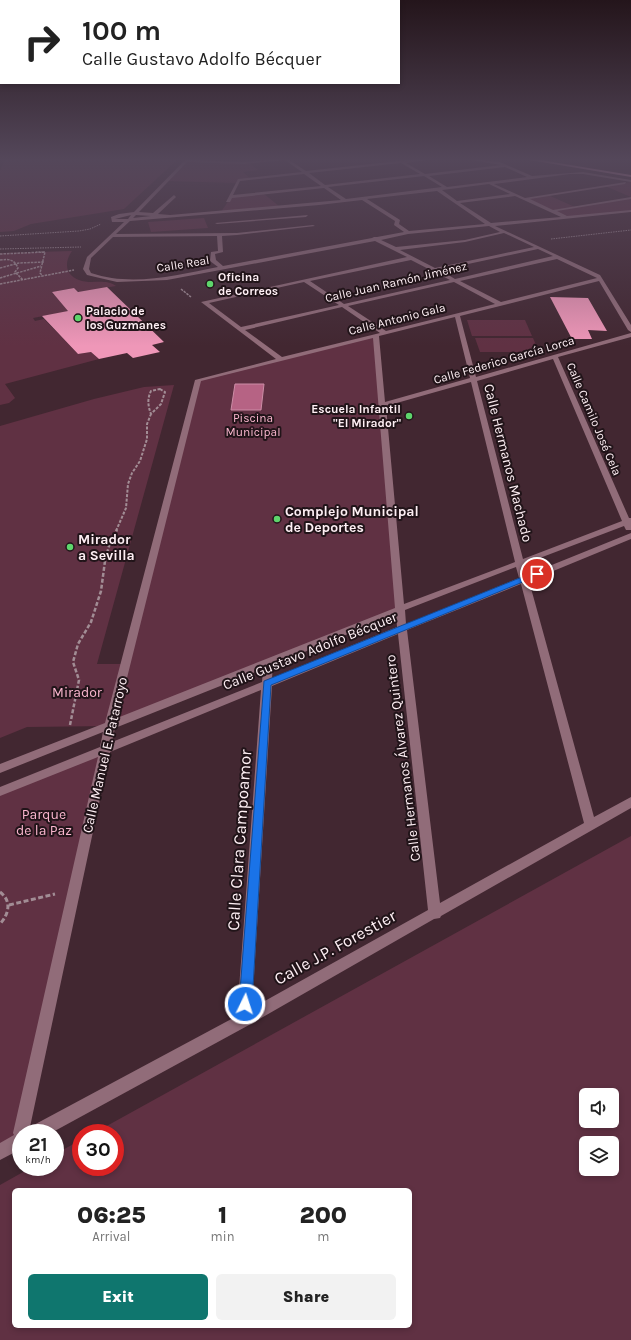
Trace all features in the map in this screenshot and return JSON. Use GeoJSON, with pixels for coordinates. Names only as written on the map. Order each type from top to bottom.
{"type":"FeatureCollection","features":[{"type":"Feature","properties":{"kind":"street"},"geometry":{"type":"LineString","coordinates":[[114,221],[124,221]]}},
{"type":"Feature","properties":{"kind":"street"},"geometry":{"type":"LineString","coordinates":[[87,268],[88,258],[128,221]]}},
{"type":"Feature","properties":{"kind":"street"},"geometry":{"type":"LineString","coordinates":[[223,268],[213,261],[213,253],[221,252],[220,234],[217,223],[248,221]]}},
{"type":"Feature","properties":{"kind":"street"},"geometry":{"type":"LineString","coordinates":[[397,221],[396,224],[408,232]]}},
{"type":"Feature","properties":{"kind":"street"},"geometry":{"type":"LineString","coordinates":[[483,221],[504,232],[598,276],[631,330]]}},
{"type":"Feature","properties":{"kind":"street","name":"Calle Real"},"geometry":{"type":"LineString","coordinates":[[87,268],[88,274],[116,280],[167,278],[408,232],[532,221]]}},
{"type":"Feature","properties":{"kind":"street"},"geometry":{"type":"LineString","coordinates":[[112,236],[265,232],[313,226]]}},
{"type":"Feature","properties":{"kind":"street"},"geometry":{"type":"LineString","coordinates":[[395,249],[465,240],[504,232]]}},
{"type":"Feature","properties":{"kind":"street"},"geometry":{"type":"LineString","coordinates":[[374,238],[500,304]]}},
{"type":"Feature","properties":{"kind":"street"},"geometry":{"type":"LineString","coordinates":[[434,270],[538,248]]}},
{"type":"Feature","properties":{"kind":"street","name":"Calle Juan Ramón Jiménez"},"geometry":{"type":"LineString","coordinates":[[240,329],[557,256]]}},
{"type":"Feature","properties":{"kind":"street"},"geometry":{"type":"LineString","coordinates":[[280,359],[204,302],[411,258]]}},
{"type":"Feature","properties":{"kind":"street","name":"Calle Antonio Gala"},"geometry":{"type":"LineString","coordinates":[[198,380],[601,279]]}},
{"type":"Feature","properties":{"kind":"street"},"geometry":{"type":"LineString","coordinates":[[306,281],[343,306],[380,334]]}},
{"type":"Feature","properties":{"kind":"street","name":"Calle Hermanos Machado"},"geometry":{"type":"LineString","coordinates":[[457,315],[520,564],[590,825]]}},
{"type":"Feature","properties":{"kind":"street","name":"Calle Hermanos Álvarez Quintero"},"geometry":{"type":"LineString","coordinates":[[380,334],[383,405],[400,609],[435,914]]}},
{"type":"Feature","properties":{"kind":"street","name":"Calle Federico García Lorca"},"geometry":{"type":"LineString","coordinates":[[383,405],[631,335]]}},
{"type":"Feature","properties":{"kind":"street","name":"Calle Camilo José Cela"},"geometry":{"type":"LineString","coordinates":[[555,357],[628,521],[631,534]]}},
{"type":"Feature","properties":{"kind":"street","name":"Calle Manuel E. Patarroyo"},"geometry":{"type":"LineString","coordinates":[[24,1124],[110,726],[198,380]]}},
{"type":"Feature","properties":{"kind":"street","name":"Calle Gustavo Adolfo Bécquer"},"geometry":{"type":"LineString","coordinates":[[0,769],[400,609],[520,564],[628,521]]}},
{"type":"Feature","properties":{"kind":"street","name":"Calle Gustavo Adolfo Bécquer"},"geometry":{"type":"LineString","coordinates":[[0,792],[631,534]]}},
{"type":"Feature","properties":{"kind":"street","name":"Calle Clara Campoamor"},"geometry":{"type":"LineString","coordinates":[[244,1020],[268,663]]}},
{"type":"Feature","properties":{"kind":"street","name":"Calle J.P. Forestier"},"geometry":{"type":"LineString","coordinates":[[52,1124],[244,1020],[435,914],[631,802]]}},
{"type":"Feature","properties":{"kind":"street"},"geometry":{"type":"LineString","coordinates":[[0,1152],[12,1143]]}},
{"type":"Feature","properties":{"kind":"path"},"geometry":{"type":"LineString","coordinates":[[0,236],[90,229],[108,221]]}},
{"type":"Feature","properties":{"kind":"path"},"geometry":{"type":"LineString","coordinates":[[527,243],[631,230]]}},
{"type":"Feature","properties":{"kind":"path"},"geometry":{"type":"LineString","coordinates":[[0,249],[99,247]]}},
{"type":"Feature","properties":{"kind":"path"},"geometry":{"type":"LineString","coordinates":[[0,254],[45,252],[44,262],[41,266],[40,273],[43,276]]}},
{"type":"Feature","properties":{"kind":"path"},"geometry":{"type":"LineString","coordinates":[[4,259],[8,253]]}},
{"type":"Feature","properties":{"kind":"path"},"geometry":{"type":"LineString","coordinates":[[0,260],[4,259],[17,263]]}},
{"type":"Feature","properties":{"kind":"path"},"geometry":{"type":"LineString","coordinates":[[0,268],[17,263],[44,262]]}},
{"type":"Feature","properties":{"kind":"path"},"geometry":{"type":"LineString","coordinates":[[17,263],[17,274]]}},
{"type":"Feature","properties":{"kind":"path"},"geometry":{"type":"LineString","coordinates":[[0,278],[41,266]]}},
{"type":"Feature","properties":{"kind":"path"},"geometry":{"type":"LineString","coordinates":[[0,284],[87,268]]}},
{"type":"Feature","properties":{"kind":"path"},"geometry":{"type":"LineString","coordinates":[[17,274],[23,280]]}},
{"type":"Feature","properties":{"kind":"path"},"geometry":{"type":"LineString","coordinates":[[69,728],[79,680],[73,662],[78,644],[91,622],[101,591],[104,561],[126,508],[128,484],[140,461],[147,439],[147,424],[151,414],[163,400],[165,392],[160,389],[151,391],[147,400],[151,414]]}},
{"type":"Feature","properties":{"kind":"path"},"geometry":{"type":"LineString","coordinates":[[9,905],[74,889]]}},
{"type":"Feature","properties":{"kind":"path"},"geometry":{"type":"LineString","coordinates":[[0,892],[7,898],[9,905],[8,913],[0,924]]}},
{"type":"Feature","properties":{"kind":"green space"},"geometry":{"type":"Polygon","coordinates":[[[0,221],[52,221],[31,224],[14,231],[0,232],[0,221]]]}},
{"type":"Feature","properties":{"kind":"green space"},"geometry":{"type":"Polygon","coordinates":[[[205,221],[208,228],[151,232],[148,222],[205,221]]]}},
{"type":"Feature","properties":{"kind":"green space"},"geometry":{"type":"Polygon","coordinates":[[[72,251],[69,255],[67,268],[74,278],[88,282],[107,282],[116,286],[79,292],[74,288],[52,292],[54,295],[57,295],[70,311],[33,318],[35,321],[44,319],[78,354],[91,352],[99,359],[5,384],[15,398],[9,403],[0,405],[0,253],[72,251]]]}},
{"type":"Feature","properties":{"kind":"green space"},"geometry":{"type":"Polygon","coordinates":[[[467,320],[525,320],[532,336],[472,336],[467,320]]]}},
{"type":"Feature","properties":{"kind":"green space","name":"Complejo Municipal de Deportes"},"geometry":{"type":"Polygon","coordinates":[[[376,335],[400,609],[110,726],[27,727],[0,738],[0,426],[94,399],[144,387],[174,385],[97,664],[125,664],[198,380],[376,335]]]}},
{"type":"Feature","properties":{"kind":"green space"},"geometry":{"type":"Polygon","coordinates":[[[475,338],[533,338],[539,352],[480,352],[475,338]]]}},
{"type":"Feature","properties":{"kind":"green space","name":"Parque de la Paz"},"geometry":{"type":"Polygon","coordinates":[[[105,749],[23,1124],[12,1124],[12,1145],[0,1152],[0,792],[105,749]]]}},
{"type":"Feature","properties":{"kind":"green space"},"geometry":{"type":"Polygon","coordinates":[[[631,836],[631,1340],[0,1340],[0,1185],[16,1176],[64,1176],[64,1149],[72,1145],[72,1176],[124,1176],[124,1124],[110,1124],[631,836]]]}},
{"type":"Feature","properties":{"kind":"shaded area"},"geometry":{"type":"Polygon","coordinates":[[[235,384],[264,384],[261,410],[231,410],[235,384]]]}},
{"type":"Feature","properties":{"kind":"building","name":"Palacio de los Guzmanes"},"geometry":{"type":"Polygon","coordinates":[[[107,287],[164,342],[152,345],[160,352],[133,358],[127,353],[99,359],[91,352],[78,354],[42,316],[68,311],[52,292],[74,288],[78,292],[107,287]]]}},
{"type":"Feature","properties":{"kind":"building"},"geometry":{"type":"Polygon","coordinates":[[[550,297],[588,298],[607,331],[588,330],[592,339],[572,339],[550,297]]]}},
{"type":"Feature","properties":{"kind":"place","name":"Oficina de Correos"},"geometry":{"type":"Point","coordinates":[210,284]}},
{"type":"Feature","properties":{"kind":"place","name":"Palacio de los Guzmanes"},"geometry":{"type":"Point","coordinates":[78,318]}},
{"type":"Feature","properties":{"kind":"place","name":"Escuela Infantil \"El Mirador\""},"geometry":{"type":"Point","coordinates":[409,416]}},
{"type":"Feature","properties":{"kind":"place","name":"Complejo Municipal de Deportes"},"geometry":{"type":"Point","coordinates":[277,519]}},
{"type":"Feature","properties":{"kind":"place","name":"Mirador a Sevilla"},"geometry":{"type":"Point","coordinates":[70,547]}},
{"type":"Feature","properties":{"kind":"route"},"geometry":{"type":"LineString","coordinates":[[245,1004],[267,684],[537,574]]}},
{"type":"Feature","properties":{"kind":"park label","name":"Piscina Municipal"},"geometry":{"type":"Point","coordinates":[253,425]}},
{"type":"Feature","properties":{"kind":"park label","name":"Mirador"},"geometry":{"type":"Point","coordinates":[77,692]}}]}
